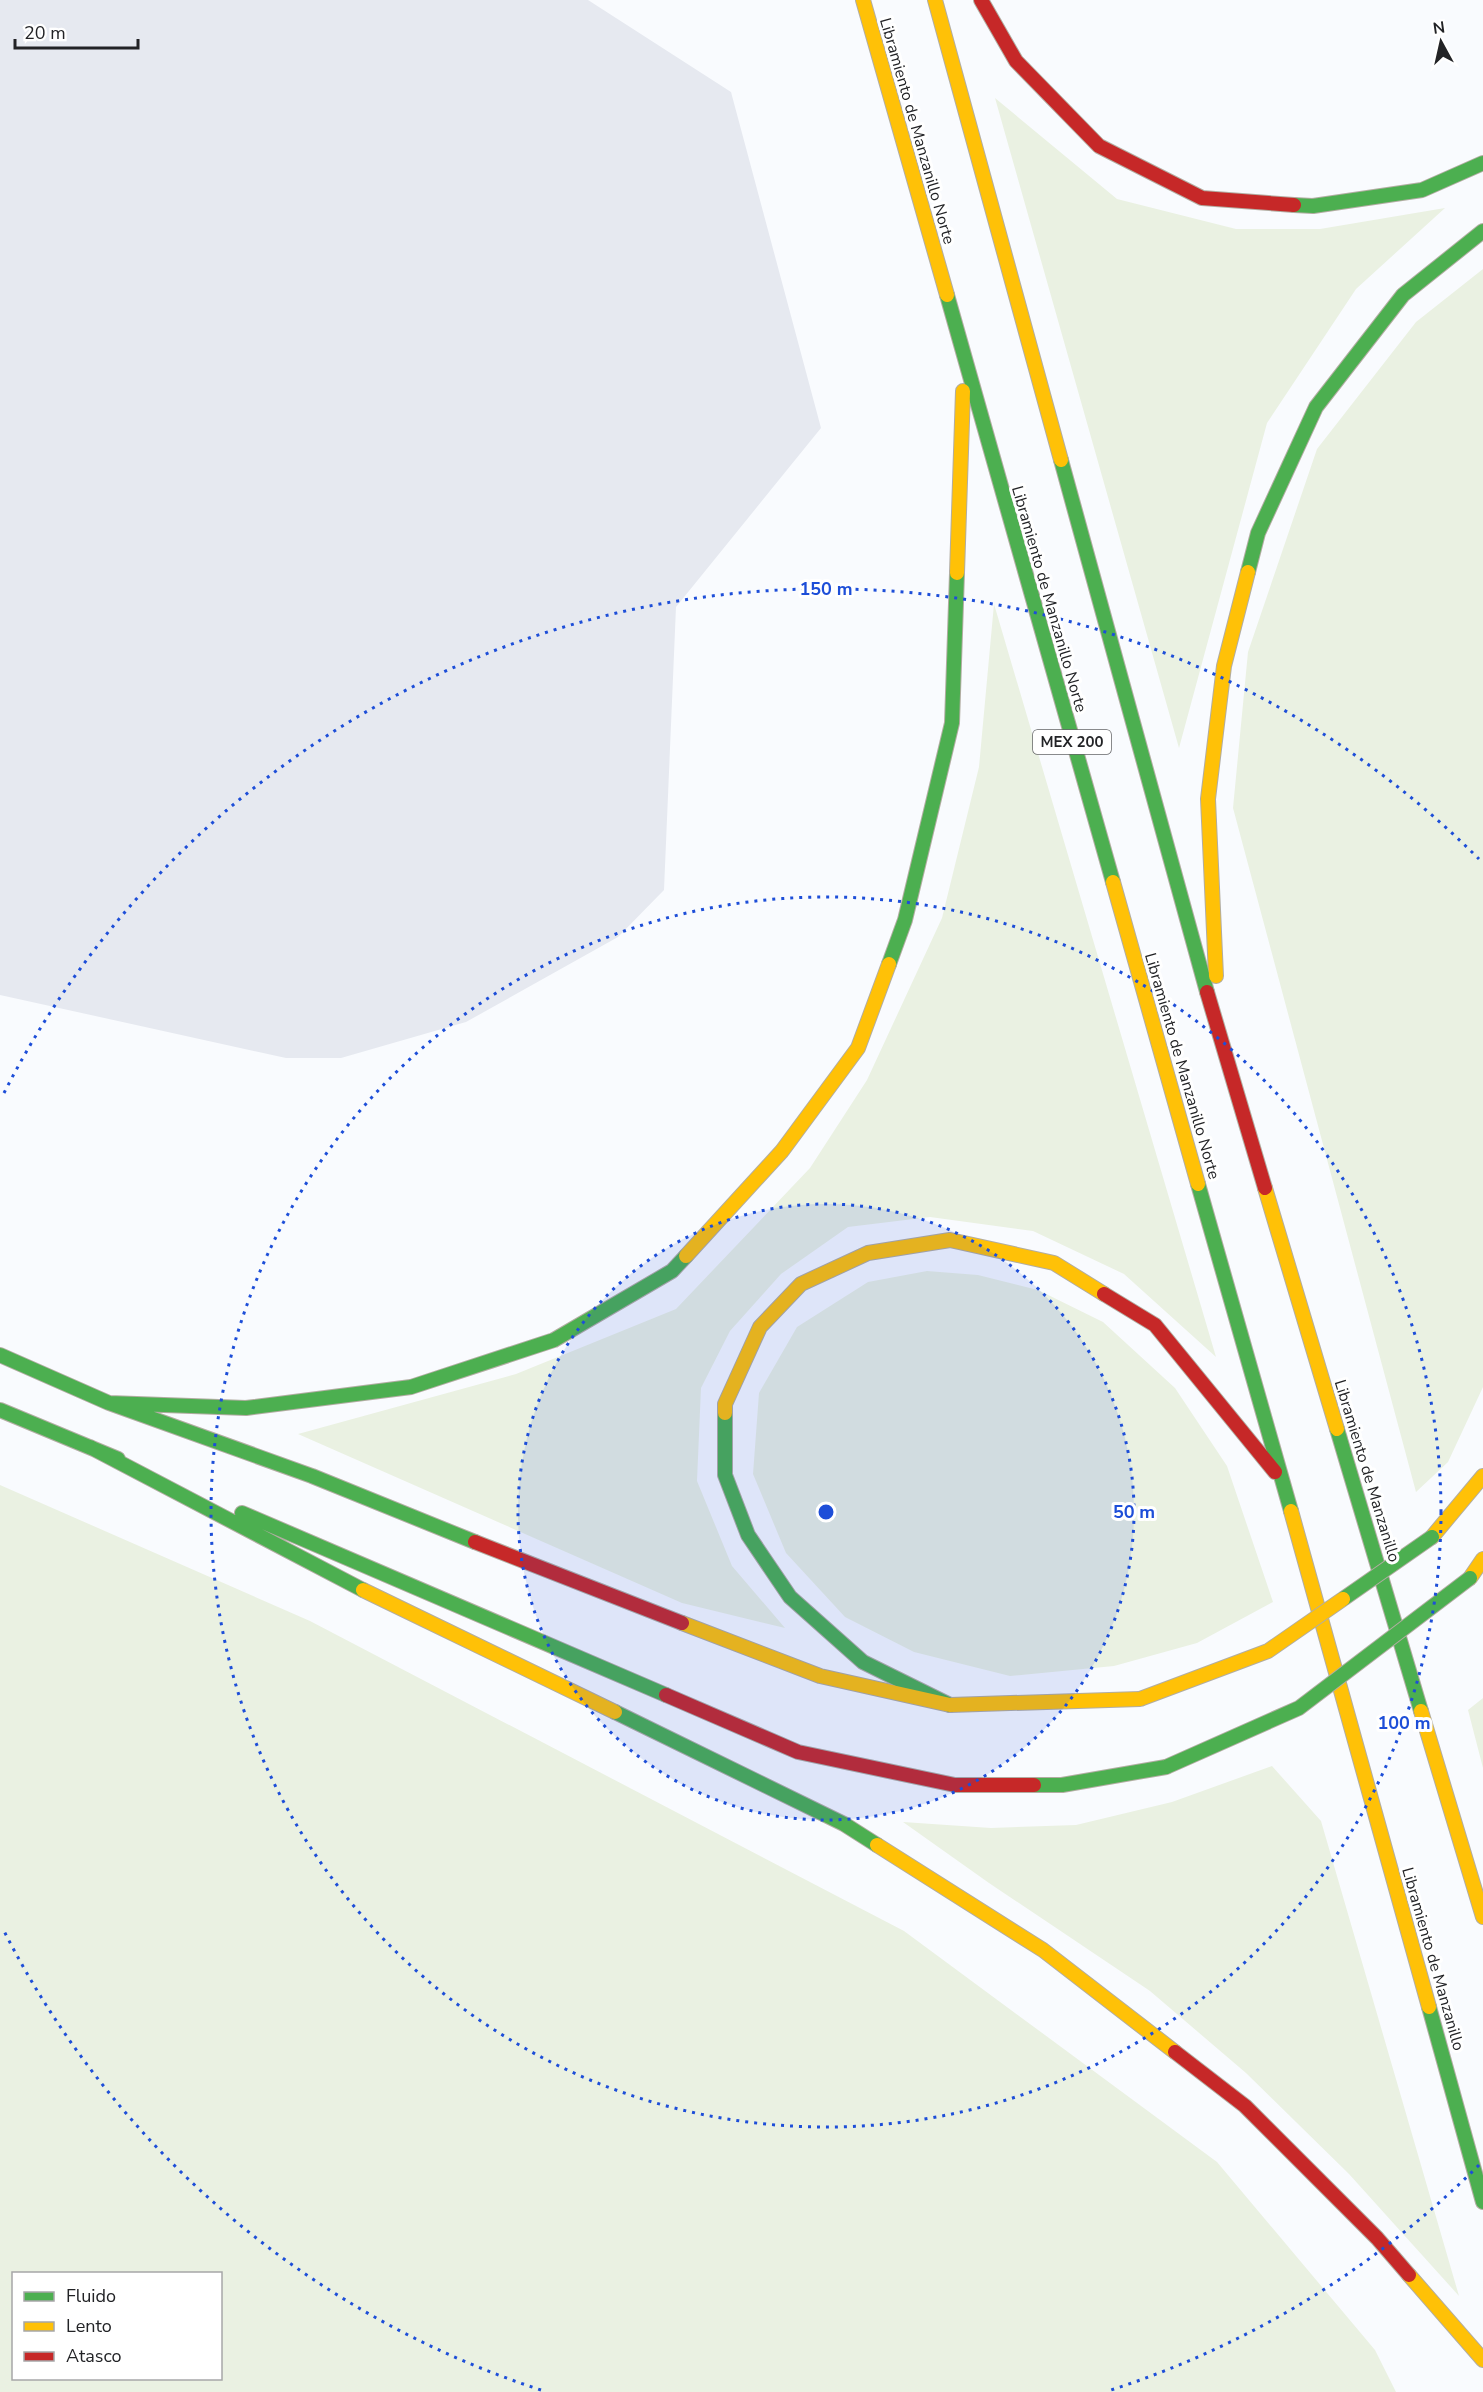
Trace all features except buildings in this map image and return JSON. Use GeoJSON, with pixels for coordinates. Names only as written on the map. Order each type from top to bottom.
{"type":"FeatureCollection","features":[{"type":"Feature","properties":{"kind":"main road","name":"Libramiento de Manzanillo Norte"},"geometry":{"type":"LineString","coordinates":[[863,0],[1283,1483]]}},
{"type":"Feature","properties":{"kind":"main road","name":"MEX 200"},"geometry":{"type":"LineString","coordinates":[[935,0],[1219,1035]]}},
{"type":"Feature","properties":{"kind":"main road"},"geometry":{"type":"LineString","coordinates":[[981,0],[1016,61],[1099,146],[1202,198],[1312,206],[1422,190],[1483,164]]}},
{"type":"Feature","properties":{"kind":"main road"},"geometry":{"type":"LineString","coordinates":[[1219,1035],[1208,799],[1224,666],[1258,533],[1316,407],[1403,296],[1483,231]]}},
{"type":"Feature","properties":{"kind":"main road"},"geometry":{"type":"LineString","coordinates":[[109,1403],[246,1408],[411,1387],[554,1340],[672,1271],[782,1152],[858,1048],[905,920],[952,723],[964,363]]}},
{"type":"Feature","properties":{"kind":"main road","name":"Libramiento de Manzanillo"},"geometry":{"type":"LineString","coordinates":[[1219,1035],[1483,1917]]}},
{"type":"Feature","properties":{"kind":"main road"},"geometry":{"type":"LineString","coordinates":[[950,1705],[863,1662],[790,1597],[748,1534],[725,1475],[725,1404],[760,1327],[801,1284],[868,1253],[951,1240],[1054,1263],[1155,1325],[1283,1483]]}},
{"type":"Feature","properties":{"kind":"main road"},"geometry":{"type":"LineString","coordinates":[[0,1355],[109,1403],[312,1476],[549,1572],[820,1676],[950,1705],[1140,1699],[1268,1651],[1432,1537],[1483,1476]]}},
{"type":"Feature","properties":{"kind":"main road"},"geometry":{"type":"LineString","coordinates":[[0,1410],[798,1752],[955,1785],[1062,1785],[1166,1767],[1299,1708],[1470,1578],[1483,1559]]}},
{"type":"Feature","properties":{"kind":"main road"},"geometry":{"type":"LineString","coordinates":[[90,1447],[336,1577],[844,1824],[1043,1950],[1245,2106],[1377,2238],[1483,2360]]}},
{"type":"Feature","properties":{"kind":"main road","name":"Libramiento de Manzanillo"},"geometry":{"type":"LineString","coordinates":[[1283,1483],[1483,2202]]}},
{"type":"Feature","properties":{"kind":"shaded area"},"geometry":{"type":"Polygon","coordinates":[[[0,0],[588,0],[731,92],[821,428],[676,607],[664,890],[618,937],[466,1022],[341,1058],[286,1058],[0,995],[0,0]]]}},
{"type":"Feature","properties":{"kind":"green space"},"geometry":{"type":"Polygon","coordinates":[[[995,98],[1117,199],[1236,229],[1320,229],[1445,208],[1356,289],[1267,423],[1179,748],[995,98]]]}},
{"type":"Feature","properties":{"kind":"green space"},"geometry":{"type":"Polygon","coordinates":[[[1483,269],[1483,1387],[1448,1462],[1416,1492],[1233,808],[1248,652],[1317,449],[1416,322],[1483,269]]]}},
{"type":"Feature","properties":{"kind":"green space"},"geometry":{"type":"Polygon","coordinates":[[[994,604],[1216,1357],[1124,1274],[1033,1231],[930,1217],[848,1227],[781,1274],[730,1331],[701,1388],[697,1481],[732,1566],[785,1628],[682,1603],[298,1434],[516,1374],[676,1309],[810,1168],[867,1080],[942,918],[979,767],[994,604]]]}},
{"type":"Feature","properties":{"kind":"green space"},"geometry":{"type":"Polygon","coordinates":[[[927,1271],[978,1275],[1038,1290],[1103,1322],[1175,1388],[1227,1466],[1273,1602],[1197,1643],[1114,1666],[1010,1676],[914,1652],[845,1617],[786,1553],[753,1474],[759,1393],[797,1327],[868,1282],[927,1271]]]}},
{"type":"Feature","properties":{"kind":"green space"},"geometry":{"type":"Polygon","coordinates":[[[0,1485],[310,1621],[904,1931],[1217,2162],[1375,2350],[1396,2392],[0,2392],[0,1485]]]}},
{"type":"Feature","properties":{"kind":"green space"},"geometry":{"type":"Polygon","coordinates":[[[1483,1698],[1483,1768],[1468,1710],[1483,1698]]]}},
{"type":"Feature","properties":{"kind":"green space"},"geometry":{"type":"Polygon","coordinates":[[[1272,1766],[1321,1821],[1459,2296],[1349,2174],[1246,2073],[1150,1991],[903,1822],[991,1828],[1076,1825],[1172,1802],[1272,1766]]]}},
{"type":"Feature","properties":{"kind":"traffic: fast"},"geometry":{"type":"LineString","coordinates":[[1294,205],[1313,206],[1422,190],[1483,163]]}},
{"type":"Feature","properties":{"kind":"traffic: fast"},"geometry":{"type":"LineString","coordinates":[[1248,572],[1258,533],[1316,407],[1403,295],[1483,231]]}},
{"type":"Feature","properties":{"kind":"traffic: fast"},"geometry":{"type":"LineString","coordinates":[[947,295],[1113,882]]}},
{"type":"Feature","properties":{"kind":"traffic: fast"},"geometry":{"type":"LineString","coordinates":[[1061,460],[1207,992]]}},
{"type":"Feature","properties":{"kind":"traffic: fast"},"geometry":{"type":"LineString","coordinates":[[889,964],[905,920],[952,723],[957,573]]}},
{"type":"Feature","properties":{"kind":"traffic: fast"},"geometry":{"type":"LineString","coordinates":[[1198,1184],[1291,1511]]}},
{"type":"Feature","properties":{"kind":"traffic: fast"},"geometry":{"type":"LineString","coordinates":[[109,1403],[246,1408],[411,1387],[554,1340],[672,1271],[686,1256]]}},
{"type":"Feature","properties":{"kind":"traffic: fast"},"geometry":{"type":"LineString","coordinates":[[0,1355],[109,1403],[312,1476],[475,1542]]}},
{"type":"Feature","properties":{"kind":"traffic: fast"},"geometry":{"type":"LineString","coordinates":[[0,1410],[118,1459]]}},
{"type":"Feature","properties":{"kind":"traffic: fast"},"geometry":{"type":"LineString","coordinates":[[725,1413],[725,1475],[748,1535],[790,1597],[863,1662],[950,1705]]}},
{"type":"Feature","properties":{"kind":"traffic: fast"},"geometry":{"type":"LineString","coordinates":[[1337,1429],[1421,1711]]}},
{"type":"Feature","properties":{"kind":"traffic: fast"},"geometry":{"type":"LineString","coordinates":[[90,1447],[363,1590]]}},
{"type":"Feature","properties":{"kind":"traffic: fast"},"geometry":{"type":"LineString","coordinates":[[242,1513],[666,1695]]}},
{"type":"Feature","properties":{"kind":"traffic: fast"},"geometry":{"type":"LineString","coordinates":[[1343,1599],[1432,1537]]}},
{"type":"Feature","properties":{"kind":"traffic: fast"},"geometry":{"type":"LineString","coordinates":[[1166,1767],[1299,1708],[1470,1578]]}},
{"type":"Feature","properties":{"kind":"traffic: fast"},"geometry":{"type":"LineString","coordinates":[[615,1712],[844,1824],[877,1845]]}},
{"type":"Feature","properties":{"kind":"traffic: fast"},"geometry":{"type":"LineString","coordinates":[[1034,1785],[1062,1785],[1166,1767]]}},
{"type":"Feature","properties":{"kind":"traffic: fast"},"geometry":{"type":"LineString","coordinates":[[1429,2007],[1483,2202]]}},
{"type":"Feature","properties":{"kind":"traffic: slow"},"geometry":{"type":"LineString","coordinates":[[863,0],[947,295]]}},
{"type":"Feature","properties":{"kind":"traffic: slow"},"geometry":{"type":"LineString","coordinates":[[935,0],[1061,460]]}},
{"type":"Feature","properties":{"kind":"traffic: slow"},"geometry":{"type":"LineString","coordinates":[[957,573],[963,391]]}},
{"type":"Feature","properties":{"kind":"traffic: slow"},"geometry":{"type":"LineString","coordinates":[[1216,976],[1208,799],[1224,666],[1248,572]]}},
{"type":"Feature","properties":{"kind":"traffic: slow"},"geometry":{"type":"LineString","coordinates":[[1113,882],[1198,1184]]}},
{"type":"Feature","properties":{"kind":"traffic: slow"},"geometry":{"type":"LineString","coordinates":[[686,1256],[782,1151],[858,1048],[889,964]]}},
{"type":"Feature","properties":{"kind":"traffic: slow"},"geometry":{"type":"LineString","coordinates":[[1265,1188],[1337,1429]]}},
{"type":"Feature","properties":{"kind":"traffic: slow"},"geometry":{"type":"LineString","coordinates":[[725,1413],[725,1404],[760,1327],[801,1284],[868,1253],[950,1240],[1054,1263],[1104,1294]]}},
{"type":"Feature","properties":{"kind":"traffic: slow"},"geometry":{"type":"LineString","coordinates":[[1432,1537],[1483,1476]]}},
{"type":"Feature","properties":{"kind":"traffic: slow"},"geometry":{"type":"LineString","coordinates":[[1291,1511],[1429,2007]]}},
{"type":"Feature","properties":{"kind":"traffic: slow"},"geometry":{"type":"LineString","coordinates":[[1470,1578],[1483,1559]]}},
{"type":"Feature","properties":{"kind":"traffic: slow"},"geometry":{"type":"LineString","coordinates":[[363,1590],[615,1712]]}},
{"type":"Feature","properties":{"kind":"traffic: slow"},"geometry":{"type":"LineString","coordinates":[[1140,1699],[1268,1651],[1343,1599]]}},
{"type":"Feature","properties":{"kind":"traffic: slow"},"geometry":{"type":"LineString","coordinates":[[682,1623],[820,1676],[950,1705],[1140,1699]]}},
{"type":"Feature","properties":{"kind":"traffic: slow"},"geometry":{"type":"LineString","coordinates":[[1421,1711],[1483,1917]]}},
{"type":"Feature","properties":{"kind":"traffic: slow"},"geometry":{"type":"LineString","coordinates":[[877,1845],[1043,1950],[1175,2052]]}},
{"type":"Feature","properties":{"kind":"traffic: slow"},"geometry":{"type":"LineString","coordinates":[[1409,2275],[1483,2360]]}},
{"type":"Feature","properties":{"kind":"traffic: jam"},"geometry":{"type":"LineString","coordinates":[[981,0],[1016,61],[1099,146],[1202,198],[1294,205]]}},
{"type":"Feature","properties":{"kind":"traffic: jam"},"geometry":{"type":"LineString","coordinates":[[1207,992],[1265,1188]]}},
{"type":"Feature","properties":{"kind":"traffic: jam"},"geometry":{"type":"LineString","coordinates":[[1104,1294],[1155,1325],[1275,1472]]}},
{"type":"Feature","properties":{"kind":"traffic: jam"},"geometry":{"type":"LineString","coordinates":[[475,1542],[682,1623]]}},
{"type":"Feature","properties":{"kind":"traffic: jam"},"geometry":{"type":"LineString","coordinates":[[666,1695],[798,1752],[955,1785],[1034,1785]]}},
{"type":"Feature","properties":{"kind":"traffic: jam"},"geometry":{"type":"LineString","coordinates":[[1175,2052],[1245,2106],[1377,2238],[1409,2275]]}}]}
